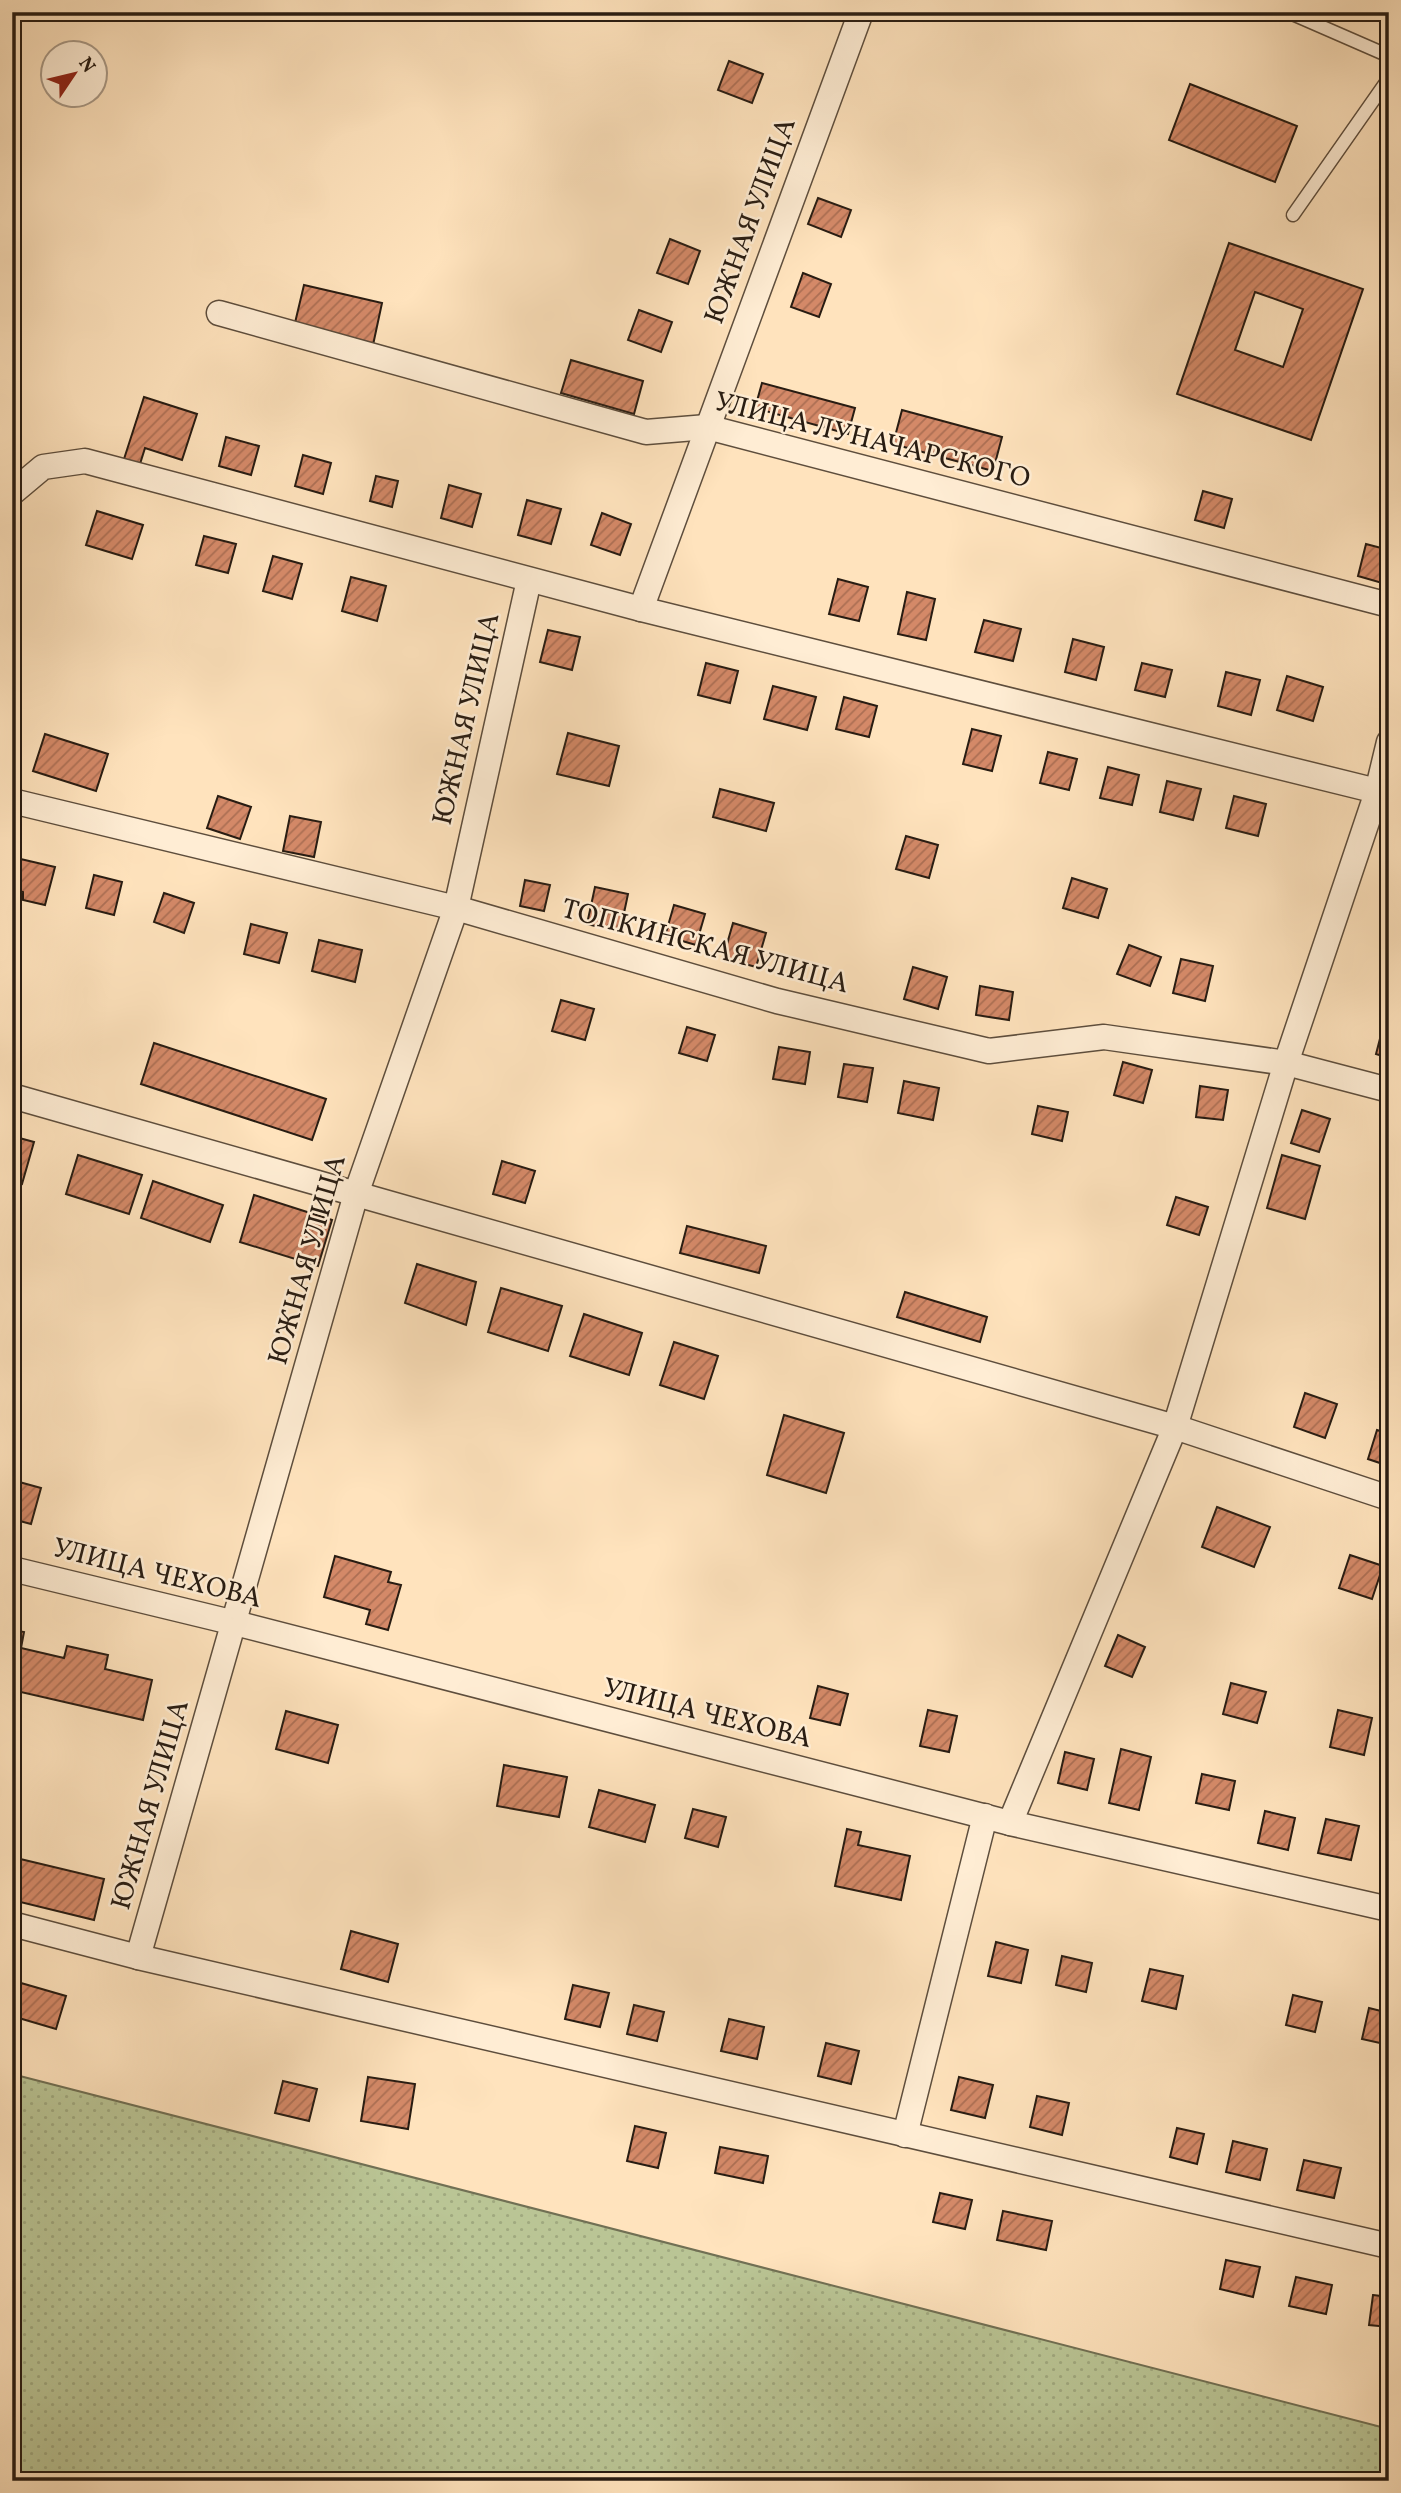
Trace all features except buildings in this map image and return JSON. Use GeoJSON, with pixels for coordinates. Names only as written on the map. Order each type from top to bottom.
{"type":"FeatureCollection","features":[{"type":"Feature","properties":{"kind":"street","name":"ЮЖНАЯ УЛИЦА"},"geometry":{"type":"LineString","coordinates":[[640,609],[861,12]]}},
{"type":"Feature","properties":{"kind":"street","name":"УЛИЦА ЛУНАЧАРСКОГО"},"geometry":{"type":"LineString","coordinates":[[219,313],[646,432],[706,427],[1389,605]]}},
{"type":"Feature","properties":{"kind":"street"},"geometry":{"type":"LineString","coordinates":[[12,493],[43,467],[85,461],[640,609],[1383,793]]}},
{"type":"Feature","properties":{"kind":"street","name":"ЮЖНАЯ УЛИЦА"},"geometry":{"type":"LineString","coordinates":[[138,1957],[356,1194],[456,908],[529,580]]}},
{"type":"Feature","properties":{"kind":"street"},"geometry":{"type":"LineString","coordinates":[[1010,1823],[1175,1427],[1286,1063],[1383,793],[1389,742]]}},
{"type":"Feature","properties":{"kind":"street","name":"ТОПКИНСКАЯ УЛИЦА"},"geometry":{"type":"LineString","coordinates":[[12,801],[456,908],[777,1001],[989,1051],[1104,1037],[1286,1063],[1389,1090]]}},
{"type":"Feature","properties":{"kind":"street"},"geometry":{"type":"LineString","coordinates":[[12,1096],[1175,1427],[1389,1498]]}},
{"type":"Feature","properties":{"kind":"street","name":"УЛИЦА ЧЕХОВА"},"geometry":{"type":"LineString","coordinates":[[12,1569],[235,1623],[1010,1823],[1389,1909]]}},
{"type":"Feature","properties":{"kind":"street"},"geometry":{"type":"LineString","coordinates":[[905,2134],[985,1816]]}},
{"type":"Feature","properties":{"kind":"street"},"geometry":{"type":"LineString","coordinates":[[12,1924],[138,1957],[1389,2246]]}},
{"type":"Feature","properties":{"kind":"lane"},"geometry":{"type":"LineString","coordinates":[[1287,12],[1389,56]]}},
{"type":"Feature","properties":{"kind":"lane"},"geometry":{"type":"LineString","coordinates":[[1293,215],[1389,78]]}},
{"type":"Feature","properties":{"kind":"green space"},"geometry":{"type":"Polygon","coordinates":[[[12,2074],[1389,2429],[1389,2481],[12,2481],[12,2074]]]}}]}
